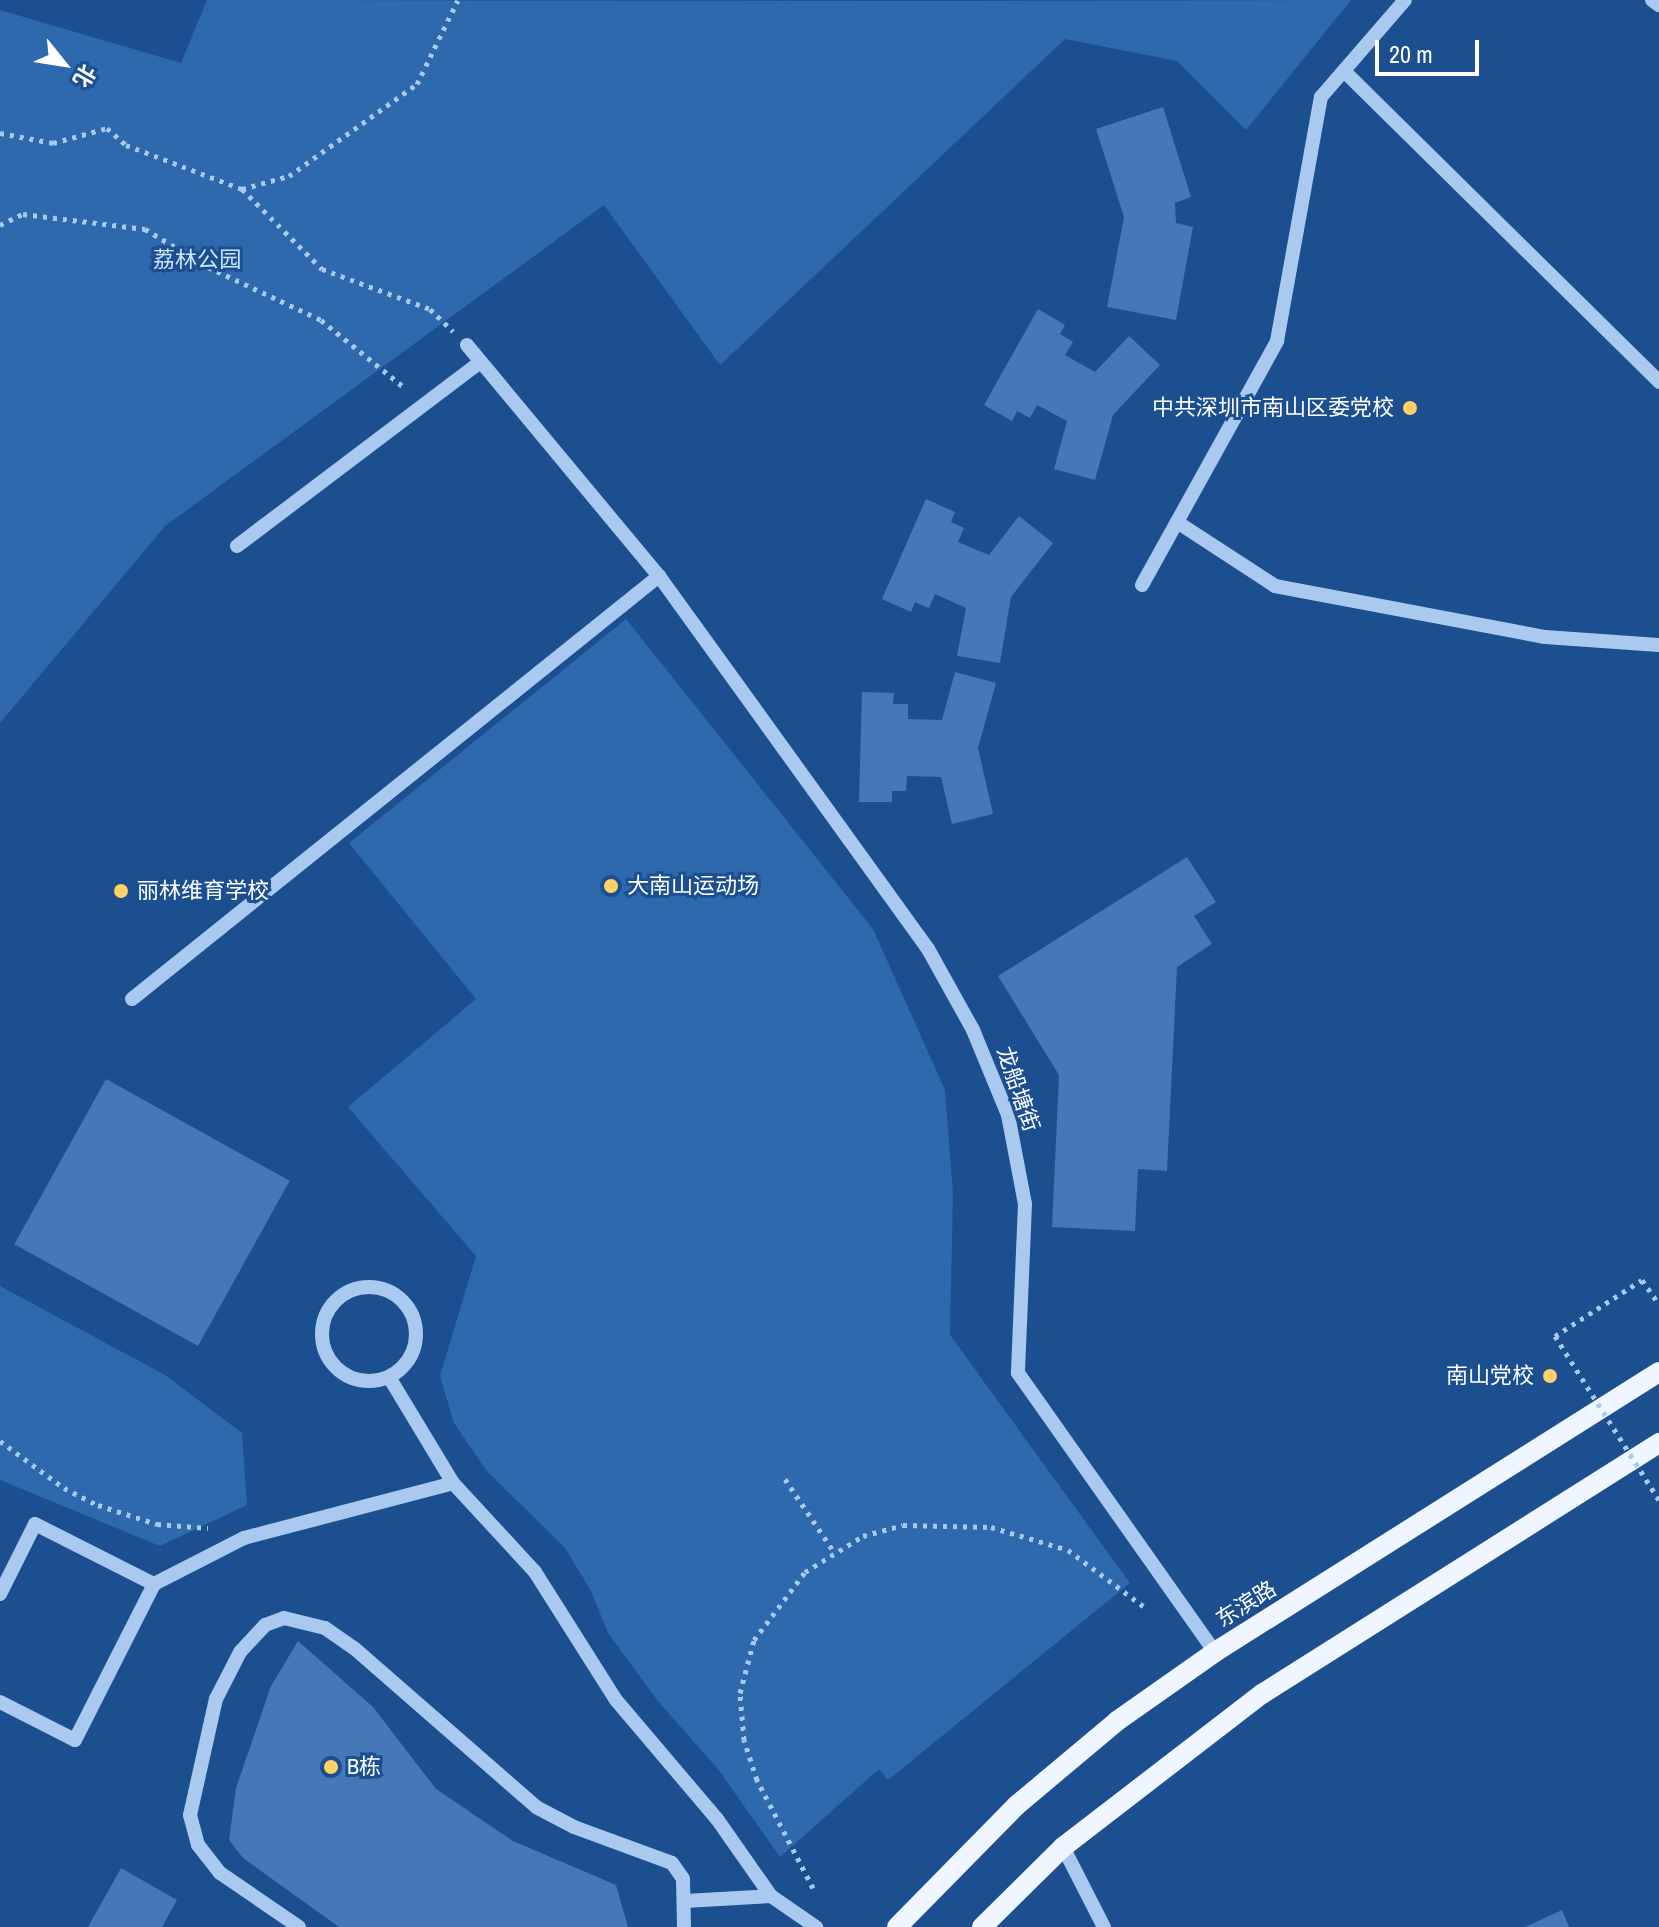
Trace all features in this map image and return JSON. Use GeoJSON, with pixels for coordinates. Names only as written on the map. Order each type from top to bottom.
{"type":"FeatureCollection","features":[{"type":"Feature","properties":{"kind":"main road","name":"东滨路"},"geometry":{"type":"LineString","coordinates":[[897,1927],[1017,1805],[1117,1721],[1215,1652],[1659,1372]]}},
{"type":"Feature","properties":{"kind":"main road"},"geometry":{"type":"LineString","coordinates":[[982,1927],[1063,1847],[1262,1694],[1659,1443]]}},
{"type":"Feature","properties":{"kind":"street"},"geometry":{"type":"LineString","coordinates":[[1142,585],[1277,341],[1321,97],[1405,0]]}},
{"type":"Feature","properties":{"kind":"street"},"geometry":{"type":"LineString","coordinates":[[1652,0],[1659,5]]}},
{"type":"Feature","properties":{"kind":"street"},"geometry":{"type":"LineString","coordinates":[[1344,71],[1659,382]]}},
{"type":"Feature","properties":{"kind":"street","name":"龙船塘街"},"geometry":{"type":"LineString","coordinates":[[467,345],[659,576],[862,852],[928,949],[973,1030],[1008,1115],[1025,1204],[1018,1373],[1215,1652]]}},
{"type":"Feature","properties":{"kind":"street"},"geometry":{"type":"LineString","coordinates":[[237,546],[479,363]]}},
{"type":"Feature","properties":{"kind":"street"},"geometry":{"type":"LineString","coordinates":[[1177,522],[1275,586],[1545,637],[1659,645]]}},
{"type":"Feature","properties":{"kind":"street"},"geometry":{"type":"LineString","coordinates":[[132,999],[659,576]]}},
{"type":"Feature","properties":{"kind":"street"},"geometry":{"type":"LineString","coordinates":[[371,1287],[399,1298],[415,1324],[411,1355],[389,1377],[359,1381],[344,1375],[325,1351],[324,1321],[330,1308],[355,1289],[371,1287]]}},
{"type":"Feature","properties":{"kind":"street"},"geometry":{"type":"LineString","coordinates":[[389,1377],[453,1483],[535,1572],[616,1700],[717,1819],[771,1896],[816,1927]]}},
{"type":"Feature","properties":{"kind":"street"},"geometry":{"type":"LineString","coordinates":[[0,1702],[75,1740],[154,1584],[244,1538],[453,1483]]}},
{"type":"Feature","properties":{"kind":"street"},"geometry":{"type":"LineString","coordinates":[[0,1594],[35,1524],[154,1584]]}},
{"type":"Feature","properties":{"kind":"street"},"geometry":{"type":"LineString","coordinates":[[299,1927],[220,1873],[198,1845],[190,1815],[216,1699],[240,1652],[265,1625],[284,1618],[325,1628],[354,1648],[536,1807],[574,1827],[672,1863],[683,1879],[684,1927]]}},
{"type":"Feature","properties":{"kind":"street"},"geometry":{"type":"LineString","coordinates":[[1063,1847],[1104,1927]]}},
{"type":"Feature","properties":{"kind":"street"},"geometry":{"type":"LineString","coordinates":[[685,1901],[771,1896]]}},
{"type":"Feature","properties":{"kind":"path"},"geometry":{"type":"LineString","coordinates":[[242,189],[289,176],[417,84],[458,0]]}},
{"type":"Feature","properties":{"kind":"path"},"geometry":{"type":"LineString","coordinates":[[0,133],[53,143],[107,128],[126,145],[242,189],[322,269],[430,309],[467,345]]}},
{"type":"Feature","properties":{"kind":"path"},"geometry":{"type":"LineString","coordinates":[[0,225],[23,214],[145,229],[208,267],[321,320],[425,404]]}},
{"type":"Feature","properties":{"kind":"path"},"geometry":{"type":"LineString","coordinates":[[1658,1303],[1642,1280],[1555,1336],[1659,1500]]}},
{"type":"Feature","properties":{"kind":"path"},"geometry":{"type":"LineString","coordinates":[[0,1441],[64,1488],[98,1505],[157,1524],[223,1529],[244,1538]]}},
{"type":"Feature","properties":{"kind":"path"},"geometry":{"type":"LineString","coordinates":[[785,1479],[834,1552]]}},
{"type":"Feature","properties":{"kind":"path"},"geometry":{"type":"LineString","coordinates":[[813,1888],[757,1780],[744,1740],[740,1693],[754,1640],[779,1601],[834,1552],[863,1536],[903,1525],[991,1527],[1068,1550],[1143,1606]]}},
{"type":"Feature","properties":{"kind":"green space","name":"荔林公园"},"geometry":{"type":"Polygon","coordinates":[[[207,0],[1351,0],[1246,130],[1177,61],[1065,39],[720,365],[604,205],[165,526],[0,723],[0,10],[181,63],[207,0]]]}},
{"type":"Feature","properties":{"kind":"green space"},"geometry":{"type":"Polygon","coordinates":[[[626,619],[873,929],[945,1090],[953,1193],[950,1335],[1130,1583],[888,1780],[879,1769],[780,1857],[718,1769],[657,1700],[608,1633],[591,1591],[565,1548],[486,1470],[454,1423],[440,1376],[476,1256],[348,1107],[476,999],[349,843],[626,619]]]}},
{"type":"Feature","properties":{"kind":"green space"},"geometry":{"type":"Polygon","coordinates":[[[0,1286],[165,1375],[242,1433],[247,1505],[160,1546],[0,1480],[0,1286]]]}},
{"type":"Feature","properties":{"kind":"building"},"geometry":{"type":"Polygon","coordinates":[[[1163,107],[1191,197],[1175,203],[1176,223],[1193,227],[1176,320],[1107,307],[1124,217],[1096,129],[1163,107]]]}},
{"type":"Feature","properties":{"kind":"building"},"geometry":{"type":"Polygon","coordinates":[[[1038,309],[1065,325],[1060,334],[1073,342],[1065,355],[1095,372],[1129,336],[1160,365],[1113,415],[1095,480],[1054,469],[1067,421],[1037,405],[1030,418],[1017,411],[1012,421],[984,405],[1038,309]]]}},
{"type":"Feature","properties":{"kind":"building"},"geometry":{"type":"Polygon","coordinates":[[[926,499],[955,512],[951,522],[964,528],[958,542],[989,555],[1019,516],[1053,543],[1011,597],[1000,663],[957,656],[966,608],[935,594],[929,608],[915,602],[911,612],[882,599],[926,499]]]}},
{"type":"Feature","properties":{"kind":"building"},"geometry":{"type":"Polygon","coordinates":[[[955,672],[996,683],[978,748],[993,814],[952,824],[941,777],[907,776],[906,791],[892,791],[892,802],[859,802],[862,692],[894,693],[893,704],[908,704],[908,719],[942,720],[955,672]]]}},
{"type":"Feature","properties":{"kind":"building"},"geometry":{"type":"Polygon","coordinates":[[[1187,857],[1216,902],[1194,916],[1212,944],[1177,967],[1167,1171],[1138,1169],[1135,1231],[1052,1227],[1059,1075],[998,976],[1187,857]]]}},
{"type":"Feature","properties":{"kind":"building"},"geometry":{"type":"Polygon","coordinates":[[[106,1079],[290,1181],[198,1346],[14,1244],[106,1079]]]}},
{"type":"Feature","properties":{"kind":"building"},"geometry":{"type":"Polygon","coordinates":[[[298,1641],[373,1707],[436,1789],[513,1841],[616,1885],[628,1927],[339,1927],[243,1858],[229,1840],[236,1788],[271,1686],[298,1641]]]}},
{"type":"Feature","properties":{"kind":"building"},"geometry":{"type":"Polygon","coordinates":[[[121,1868],[177,1900],[162,1927],[88,1927],[121,1868]]]}},
{"type":"Feature","properties":{"kind":"building"},"geometry":{"type":"Polygon","coordinates":[[[1562,1910],[1569,1927],[1525,1927],[1562,1910]]]}},
{"type":"Feature","properties":{"kind":"place","name":"中共深圳市南山区委党校"},"geometry":{"type":"Point","coordinates":[1410,408]}},
{"type":"Feature","properties":{"kind":"place","name":"大南山运动场"},"geometry":{"type":"Point","coordinates":[611,886]}},
{"type":"Feature","properties":{"kind":"place","name":"丽林维育学校"},"geometry":{"type":"Point","coordinates":[121,891]}},
{"type":"Feature","properties":{"kind":"place","name":"南山党校"},"geometry":{"type":"Point","coordinates":[1550,1376]}},
{"type":"Feature","properties":{"kind":"place","name":"B栋"},"geometry":{"type":"Point","coordinates":[331,1767]}}]}
